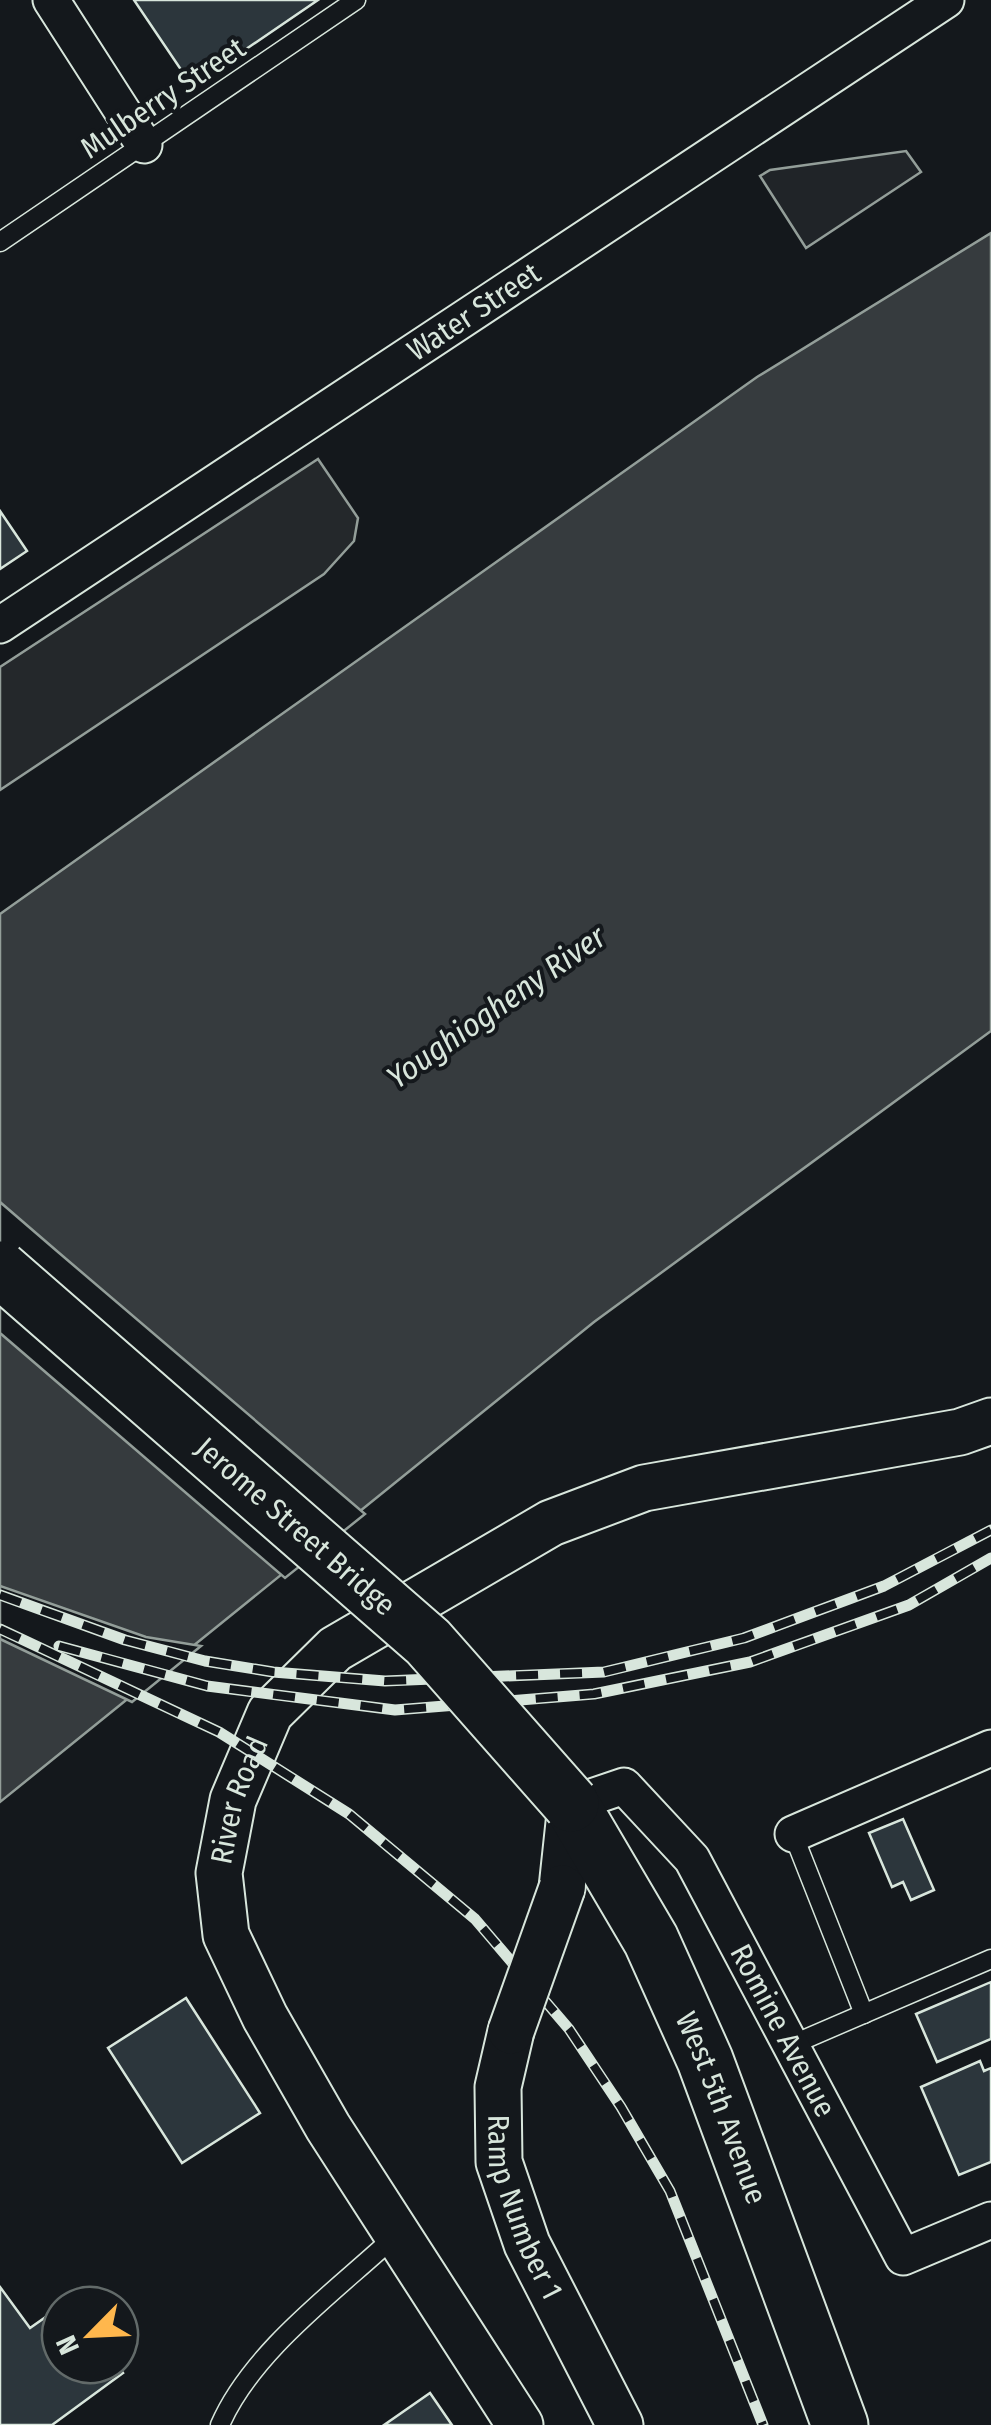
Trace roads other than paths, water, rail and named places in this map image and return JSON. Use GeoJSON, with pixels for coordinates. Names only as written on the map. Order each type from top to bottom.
{"type":"FeatureCollection","features":[{"type":"Feature","properties":{"kind":"main road","name":"Jerome Street Bridge"},"geometry":{"type":"LineString","coordinates":[[0,1269],[428,1642],[571,1804]]}},
{"type":"Feature","properties":{"kind":"main road","name":"West 5th Avenue"},"geometry":{"type":"LineString","coordinates":[[571,1804],[651,1940],[705,2060],[840,2425]]}},
{"type":"Feature","properties":{"kind":"street"},"geometry":{"type":"LineString","coordinates":[[50,0],[144,145]]}},
{"type":"Feature","properties":{"kind":"street","name":"Water Street"},"geometry":{"type":"LineString","coordinates":[[0,625],[946,0]]}},
{"type":"Feature","properties":{"kind":"street","name":"River Road"},"geometry":{"type":"LineString","coordinates":[[520,2425],[292,2064],[226,1935],[219,1873],[233,1800],[270,1713],[335,1648],[551,1524],[644,1488],[960,1432],[991,1421]]}},
{"type":"Feature","properties":{"kind":"street"},"geometry":{"type":"LineString","coordinates":[[793,1834],[991,1748]]}},
{"type":"Feature","properties":{"kind":"street","name":"Romine Avenue"},"geometry":{"type":"LineString","coordinates":[[571,1804],[624,1786],[692,1859],[903,2257],[991,2220]]}},
{"type":"Feature","properties":{"kind":"street","name":"Ramp Number 1"},"geometry":{"type":"LineString","coordinates":[[571,1804],[562,1888],[511,2030],[498,2087],[499,2162],[527,2244],[620,2425]]}},
{"type":"Feature","properties":{"kind":"lane","name":"Mulberry Street"},"geometry":{"type":"LineString","coordinates":[[0,242],[356,0]]}},
{"type":"Feature","properties":{"kind":"lane"},"geometry":{"type":"LineString","coordinates":[[793,1834],[864,2014]]}},
{"type":"Feature","properties":{"kind":"lane"},"geometry":{"type":"LineString","coordinates":[[788,2046],[991,1959]]}},
{"type":"Feature","properties":{"kind":"lane"},"geometry":{"type":"LineString","coordinates":[[220,2425],[231,2400],[288,2333],[398,2234]]}},
{"type":"Feature","properties":{"kind":"water","name":"Youghiogheny River"},"geometry":{"type":"Polygon","coordinates":[[[991,233],[991,1031],[594,1322],[0,1802],[0,914],[757,377],[991,233]]]}},
{"type":"Feature","properties":{"kind":"railway"},"geometry":{"type":"LineString","coordinates":[[0,1595],[125,1640],[205,1661],[273,1672],[385,1681],[604,1672],[744,1638],[884,1586],[991,1530]]}},
{"type":"Feature","properties":{"kind":"railway"},"geometry":{"type":"LineString","coordinates":[[59,1646],[207,1686],[395,1710],[594,1694],[750,1662],[909,1605],[991,1558]]}},
{"type":"Feature","properties":{"kind":"railway"},"geometry":{"type":"LineString","coordinates":[[0,1629],[219,1732],[349,1814],[475,1919],[569,2029],[670,2191],[763,2425]]}}]}
